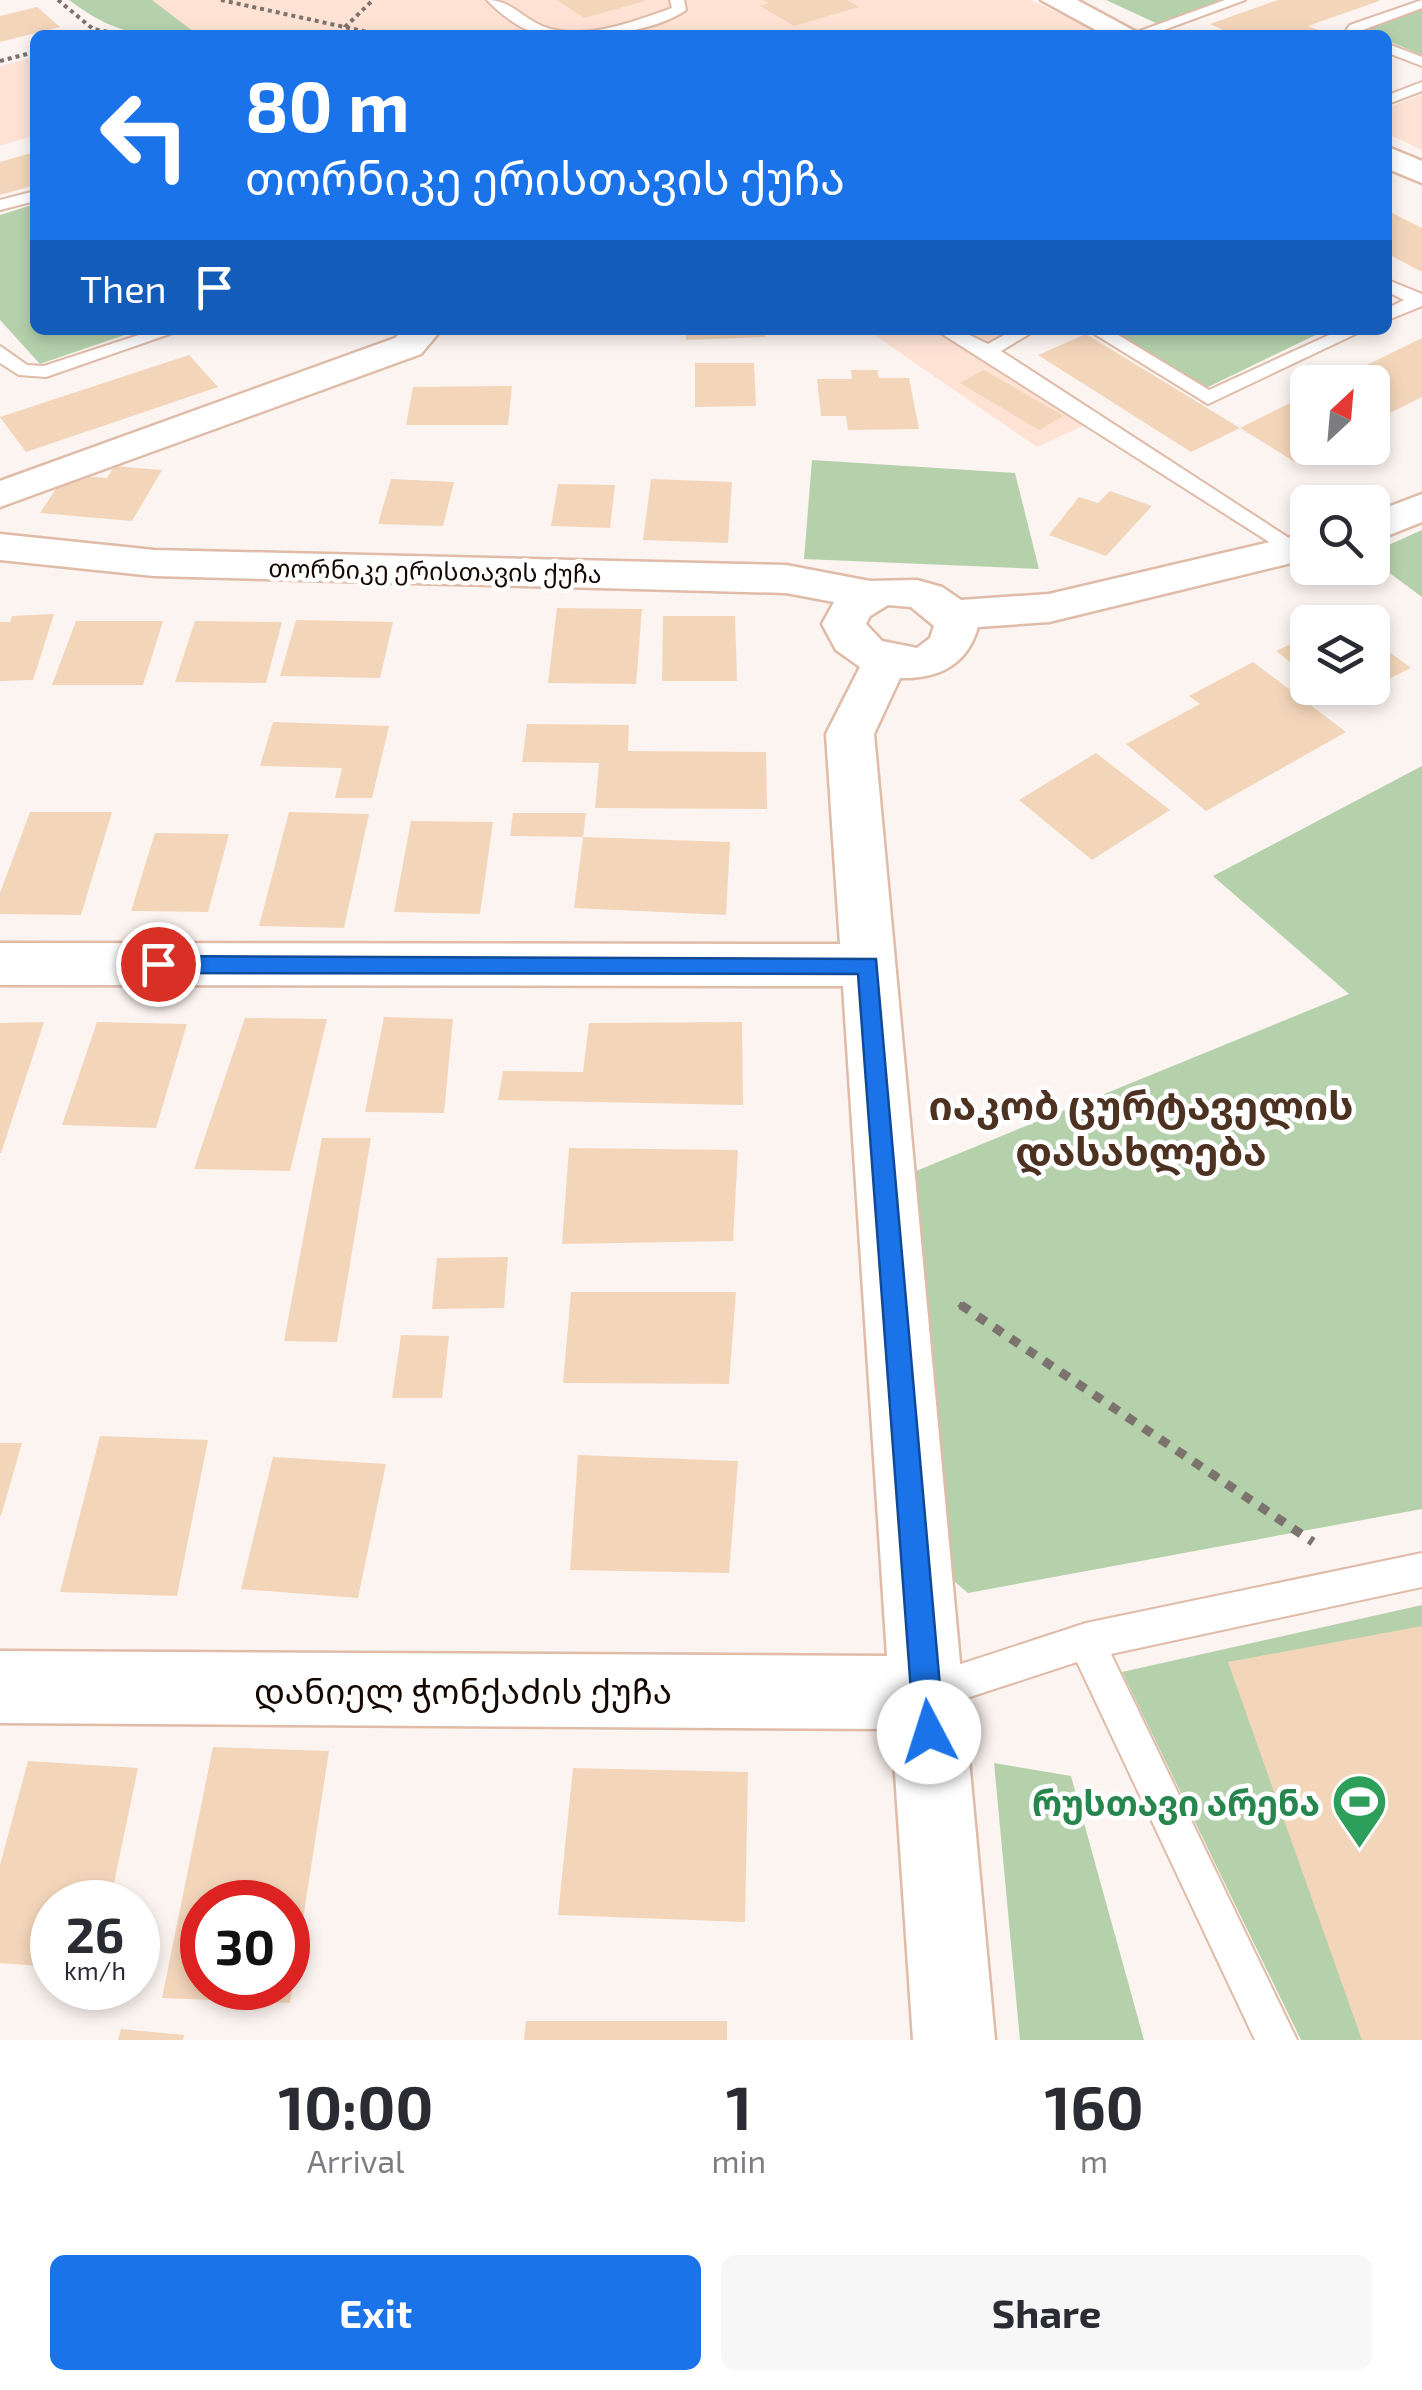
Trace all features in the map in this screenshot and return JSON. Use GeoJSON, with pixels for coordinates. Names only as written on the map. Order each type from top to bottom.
{"type":"FeatureCollection","features":[{"type":"Feature","properties":{"kind":"street"},"geometry":{"type":"LineString","coordinates":[[1054,0],[1111,30]]}},
{"type":"Feature","properties":{"kind":"street"},"geometry":{"type":"LineString","coordinates":[[1392,159],[1422,173]]}},
{"type":"Feature","properties":{"kind":"street"},"geometry":{"type":"LineString","coordinates":[[0,494],[304,386],[408,346],[418,335]]}},
{"type":"Feature","properties":{"kind":"street"},"geometry":{"type":"LineString","coordinates":[[1390,521],[1422,506]]}},
{"type":"Feature","properties":{"kind":"street","name":"თორნიკე ერისთავის ქუჩა"},"geometry":{"type":"LineString","coordinates":[[0,546],[154,563],[786,579],[870,595]]}},
{"type":"Feature","properties":{"kind":"street"},"geometry":{"type":"LineString","coordinates":[[951,615],[1049,608],[1290,550]]}},
{"type":"Feature","properties":{"kind":"street"},"geometry":{"type":"LineString","coordinates":[[916,593],[931,598],[951,615],[955,638],[936,656],[903,664],[886,662],[856,646],[844,624],[856,602],[870,595],[916,593]]}},
{"type":"Feature","properties":{"kind":"street"},"geometry":{"type":"LineString","coordinates":[[886,662],[850,734],[954,2040]]}},
{"type":"Feature","properties":{"kind":"street"},"geometry":{"type":"LineString","coordinates":[[0,964],[868,965]]}},
{"type":"Feature","properties":{"kind":"street","name":"დანიელ ჭონქაძის ქუჩა"},"geometry":{"type":"LineString","coordinates":[[0,1687],[926,1693]]}},
{"type":"Feature","properties":{"kind":"lane"},"geometry":{"type":"LineString","coordinates":[[494,0],[536,30]]}},
{"type":"Feature","properties":{"kind":"lane"},"geometry":{"type":"LineString","coordinates":[[612,30],[638,26],[679,10],[677,0]]}},
{"type":"Feature","properties":{"kind":"lane"},"geometry":{"type":"LineString","coordinates":[[1128,30],[1238,0]]}},
{"type":"Feature","properties":{"kind":"lane"},"geometry":{"type":"LineString","coordinates":[[1353,30],[1422,3]]}},
{"type":"Feature","properties":{"kind":"lane"},"geometry":{"type":"LineString","coordinates":[[1392,50],[1422,62]]}},
{"type":"Feature","properties":{"kind":"lane"},"geometry":{"type":"LineString","coordinates":[[1392,98],[1422,86]]}},
{"type":"Feature","properties":{"kind":"lane"},"geometry":{"type":"LineString","coordinates":[[0,205],[30,197]]}},
{"type":"Feature","properties":{"kind":"lane"},"geometry":{"type":"LineString","coordinates":[[1392,286],[1421,300]]}},
{"type":"Feature","properties":{"kind":"lane"},"geometry":{"type":"LineString","coordinates":[[1392,313],[1421,300]]}},
{"type":"Feature","properties":{"kind":"lane"},"geometry":{"type":"LineString","coordinates":[[0,352],[13,367],[27,374],[157,335]]}},
{"type":"Feature","properties":{"kind":"lane"},"geometry":{"type":"LineString","coordinates":[[955,335],[988,351],[1290,540]]}},
{"type":"Feature","properties":{"kind":"lane"},"geometry":{"type":"LineString","coordinates":[[988,351],[1018,335]]}},
{"type":"Feature","properties":{"kind":"lane"},"geometry":{"type":"LineString","coordinates":[[1105,335],[1208,398],[1345,335]]}},
{"type":"Feature","properties":{"kind":"lane"},"geometry":{"type":"LineString","coordinates":[[926,1693],[1086,1641],[1422,1570]]}},
{"type":"Feature","properties":{"kind":"lane"},"geometry":{"type":"LineString","coordinates":[[1086,1641],[1276,2040]]}},
{"type":"Feature","properties":{"kind":"path"},"geometry":{"type":"LineString","coordinates":[[58,0],[98,30]]}},
{"type":"Feature","properties":{"kind":"path"},"geometry":{"type":"LineString","coordinates":[[221,0],[358,30]]}},
{"type":"Feature","properties":{"kind":"path"},"geometry":{"type":"LineString","coordinates":[[345,30],[373,0]]}},
{"type":"Feature","properties":{"kind":"path"},"geometry":{"type":"LineString","coordinates":[[0,61],[30,53]]}},
{"type":"Feature","properties":{"kind":"path"},"geometry":{"type":"LineString","coordinates":[[891,1258],[1371,1581]]}},
{"type":"Feature","properties":{"kind":"shaded area"},"geometry":{"type":"Polygon","coordinates":[[[152,0],[1031,0],[1089,28],[1083,30],[191,30],[152,0]]]}},
{"type":"Feature","properties":{"kind":"shaded area"},"geometry":{"type":"Polygon","coordinates":[[[30,58],[30,137],[0,146],[0,66],[30,58]]]}},
{"type":"Feature","properties":{"kind":"shaded area"},"geometry":{"type":"Polygon","coordinates":[[[1422,94],[1422,150],[1392,136],[1392,106],[1422,94]]]}},
{"type":"Feature","properties":{"kind":"shaded area"},"geometry":{"type":"Polygon","coordinates":[[[874,335],[1006,335],[974,348],[1087,424],[1037,447],[874,335]]]}},
{"type":"Feature","properties":{"kind":"green space"},"geometry":{"type":"Polygon","coordinates":[[[69,0],[152,0],[191,30],[126,30],[69,0]]]}},
{"type":"Feature","properties":{"kind":"green space"},"geometry":{"type":"Polygon","coordinates":[[[1106,0],[1228,0],[1158,24],[1106,0]]]}},
{"type":"Feature","properties":{"kind":"green space"},"geometry":{"type":"Polygon","coordinates":[[[1422,7],[1422,55],[1392,43],[1392,30],[1369,27],[1422,7]]]}},
{"type":"Feature","properties":{"kind":"green space"},"geometry":{"type":"Polygon","coordinates":[[[30,206],[30,335],[124,335],[40,364],[0,320],[0,215],[30,206]]]}},
{"type":"Feature","properties":{"kind":"green space"},"geometry":{"type":"Polygon","coordinates":[[[1114,335],[1316,335],[1204,389],[1114,335]]]}},
{"type":"Feature","properties":{"kind":"green space"},"geometry":{"type":"Polygon","coordinates":[[[812,460],[1015,473],[1039,569],[804,559],[812,460]]]}},
{"type":"Feature","properties":{"kind":"green space"},"geometry":{"type":"Polygon","coordinates":[[[1422,530],[1422,597],[1390,573],[1390,544],[1422,530]]]}},
{"type":"Feature","properties":{"kind":"green space"},"geometry":{"type":"Polygon","coordinates":[[[1422,766],[1422,1509],[968,1593],[949,1577],[916,1171],[1349,994],[1213,876],[1422,766]]]}},
{"type":"Feature","properties":{"kind":"green space"},"geometry":{"type":"Polygon","coordinates":[[[1422,1605],[1422,2040],[1301,2040],[1122,1672],[1422,1605]]]}},
{"type":"Feature","properties":{"kind":"green space"},"geometry":{"type":"Polygon","coordinates":[[[994,1763],[1071,1776],[1144,2040],[1020,2040],[994,1763]]]}},
{"type":"Feature","properties":{"kind":"building"},"geometry":{"type":"Polygon","coordinates":[[[557,0],[645,0],[645,1],[584,18],[557,0]]]}},
{"type":"Feature","properties":{"kind":"building"},"geometry":{"type":"Polygon","coordinates":[[[763,0],[847,0],[859,7],[794,26],[760,6],[769,3],[763,0]]]}},
{"type":"Feature","properties":{"kind":"building"},"geometry":{"type":"Polygon","coordinates":[[[1278,0],[1379,0],[1308,26],[1318,30],[1224,30],[1210,24],[1278,0]]]}},
{"type":"Feature","properties":{"kind":"building"},"geometry":{"type":"Polygon","coordinates":[[[37,7],[60,27],[30,30],[30,34],[0,42],[0,16],[37,7]]]}},
{"type":"Feature","properties":{"kind":"building"},"geometry":{"type":"Polygon","coordinates":[[[30,153],[30,186],[0,195],[0,162],[30,153]]]}},
{"type":"Feature","properties":{"kind":"building"},"geometry":{"type":"Polygon","coordinates":[[[1392,213],[1422,228],[1422,272],[1392,256],[1392,213]]]}},
{"type":"Feature","properties":{"kind":"building"},"geometry":{"type":"Polygon","coordinates":[[[686,335],[765,337],[686,340],[686,335]]]}},
{"type":"Feature","properties":{"kind":"building"},"geometry":{"type":"Polygon","coordinates":[[[1088,335],[1240,428],[1191,452],[1038,355],[1088,335]]]}},
{"type":"Feature","properties":{"kind":"building"},"geometry":{"type":"Polygon","coordinates":[[[1422,338],[1422,397],[1390,413],[1390,365],[1367,365],[1422,338]]]}},
{"type":"Feature","properties":{"kind":"building"},"geometry":{"type":"Polygon","coordinates":[[[189,355],[218,387],[26,452],[0,417],[189,355]]]}},
{"type":"Feature","properties":{"kind":"building"},"geometry":{"type":"Polygon","coordinates":[[[695,363],[754,363],[756,406],[695,407],[695,363]]]}},
{"type":"Feature","properties":{"kind":"building"},"geometry":{"type":"Polygon","coordinates":[[[851,370],[877,370],[879,378],[909,378],[919,429],[848,430],[846,416],[821,416],[817,379],[852,379],[851,370]]]}},
{"type":"Feature","properties":{"kind":"building"},"geometry":{"type":"Polygon","coordinates":[[[984,370],[1064,416],[1039,430],[960,383],[984,370]]]}},
{"type":"Feature","properties":{"kind":"building"},"geometry":{"type":"Polygon","coordinates":[[[512,386],[508,425],[406,425],[413,387],[512,386]]]}},
{"type":"Feature","properties":{"kind":"building"},"geometry":{"type":"Polygon","coordinates":[[[1290,403],[1290,459],[1240,428],[1290,403]]]}},
{"type":"Feature","properties":{"kind":"building"},"geometry":{"type":"Polygon","coordinates":[[[114,466],[162,470],[132,521],[40,513],[65,475],[107,478],[114,466]]]}},
{"type":"Feature","properties":{"kind":"building"},"geometry":{"type":"Polygon","coordinates":[[[391,479],[454,482],[443,526],[378,524],[391,479]]]}},
{"type":"Feature","properties":{"kind":"building"},"geometry":{"type":"Polygon","coordinates":[[[651,479],[732,482],[728,543],[643,540],[651,479]]]}},
{"type":"Feature","properties":{"kind":"building"},"geometry":{"type":"Polygon","coordinates":[[[558,484],[615,485],[610,528],[551,526],[558,484]]]}},
{"type":"Feature","properties":{"kind":"building"},"geometry":{"type":"Polygon","coordinates":[[[1110,491],[1152,506],[1106,556],[1049,535],[1079,497],[1098,503],[1110,491]]]}},
{"type":"Feature","properties":{"kind":"building"},"geometry":{"type":"Polygon","coordinates":[[[557,608],[642,609],[636,684],[548,683],[557,608]]]}},
{"type":"Feature","properties":{"kind":"building"},"geometry":{"type":"Polygon","coordinates":[[[54,614],[33,680],[0,681],[0,622],[10,622],[12,616],[54,614]]]}},
{"type":"Feature","properties":{"kind":"building"},"geometry":{"type":"Polygon","coordinates":[[[663,616],[735,616],[737,681],[662,681],[663,616]]]}},
{"type":"Feature","properties":{"kind":"building"},"geometry":{"type":"Polygon","coordinates":[[[296,620],[393,622],[380,678],[280,676],[296,620]]]}},
{"type":"Feature","properties":{"kind":"building"},"geometry":{"type":"Polygon","coordinates":[[[76,621],[163,621],[143,685],[52,685],[76,621]]]}},
{"type":"Feature","properties":{"kind":"building"},"geometry":{"type":"Polygon","coordinates":[[[195,621],[282,622],[266,683],[175,682],[195,621]]]}},
{"type":"Feature","properties":{"kind":"building"},"geometry":{"type":"Polygon","coordinates":[[[1290,644],[1290,662],[1276,651],[1290,644]]]}},
{"type":"Feature","properties":{"kind":"building"},"geometry":{"type":"Polygon","coordinates":[[[1390,652],[1411,668],[1390,678],[1390,652]]]}},
{"type":"Feature","properties":{"kind":"building"},"geometry":{"type":"Polygon","coordinates":[[[1253,662],[1290,690],[1290,705],[1310,705],[1346,732],[1206,811],[1126,744],[1200,704],[1189,696],[1253,662]]]}},
{"type":"Feature","properties":{"kind":"building"},"geometry":{"type":"Polygon","coordinates":[[[273,722],[389,726],[372,798],[335,798],[342,768],[260,766],[273,722]]]}},
{"type":"Feature","properties":{"kind":"building"},"geometry":{"type":"Polygon","coordinates":[[[527,724],[629,725],[628,751],[766,752],[767,809],[595,808],[599,763],[522,762],[527,724]]]}},
{"type":"Feature","properties":{"kind":"building"},"geometry":{"type":"Polygon","coordinates":[[[1096,753],[1170,810],[1092,860],[1019,800],[1096,753]]]}},
{"type":"Feature","properties":{"kind":"building"},"geometry":{"type":"Polygon","coordinates":[[[30,812],[112,812],[81,915],[0,914],[0,893],[30,812]]]}},
{"type":"Feature","properties":{"kind":"building"},"geometry":{"type":"Polygon","coordinates":[[[289,812],[369,814],[344,928],[259,926],[289,812]]]}},
{"type":"Feature","properties":{"kind":"building"},"geometry":{"type":"Polygon","coordinates":[[[513,813],[586,813],[583,837],[510,836],[513,813]]]}},
{"type":"Feature","properties":{"kind":"building"},"geometry":{"type":"Polygon","coordinates":[[[411,821],[493,822],[480,914],[394,912],[411,821]]]}},
{"type":"Feature","properties":{"kind":"building"},"geometry":{"type":"Polygon","coordinates":[[[155,833],[229,834],[208,912],[131,911],[155,833]]]}},
{"type":"Feature","properties":{"kind":"building"},"geometry":{"type":"Polygon","coordinates":[[[583,837],[730,842],[726,915],[574,908],[583,837]]]}},
{"type":"Feature","properties":{"kind":"building"},"geometry":{"type":"Polygon","coordinates":[[[384,1017],[453,1019],[444,1113],[365,1112],[384,1017]]]}},
{"type":"Feature","properties":{"kind":"building"},"geometry":{"type":"Polygon","coordinates":[[[245,1018],[327,1019],[290,1171],[194,1169],[245,1018]]]}},
{"type":"Feature","properties":{"kind":"building"},"geometry":{"type":"Polygon","coordinates":[[[44,1022],[1,1153],[0,1153],[0,1023],[44,1022]]]}},
{"type":"Feature","properties":{"kind":"building"},"geometry":{"type":"Polygon","coordinates":[[[97,1022],[187,1024],[156,1128],[62,1125],[97,1022]]]}},
{"type":"Feature","properties":{"kind":"building"},"geometry":{"type":"Polygon","coordinates":[[[742,1022],[743,1105],[498,1100],[503,1071],[583,1072],[589,1023],[742,1022]]]}},
{"type":"Feature","properties":{"kind":"building"},"geometry":{"type":"Polygon","coordinates":[[[322,1138],[371,1138],[337,1342],[284,1341],[322,1138]]]}},
{"type":"Feature","properties":{"kind":"building"},"geometry":{"type":"Polygon","coordinates":[[[569,1148],[738,1150],[733,1241],[562,1244],[569,1148]]]}},
{"type":"Feature","properties":{"kind":"building"},"geometry":{"type":"Polygon","coordinates":[[[508,1257],[504,1308],[432,1309],[437,1258],[508,1257]]]}},
{"type":"Feature","properties":{"kind":"building"},"geometry":{"type":"Polygon","coordinates":[[[571,1292],[736,1292],[729,1384],[563,1383],[571,1292]]]}},
{"type":"Feature","properties":{"kind":"building"},"geometry":{"type":"Polygon","coordinates":[[[401,1335],[449,1336],[442,1398],[392,1398],[401,1335]]]}},
{"type":"Feature","properties":{"kind":"building"},"geometry":{"type":"Polygon","coordinates":[[[100,1436],[208,1440],[177,1596],[60,1592],[100,1436]]]}},
{"type":"Feature","properties":{"kind":"building"},"geometry":{"type":"Polygon","coordinates":[[[0,1443],[22,1443],[1,1516],[0,1516],[0,1443]]]}},
{"type":"Feature","properties":{"kind":"building"},"geometry":{"type":"Polygon","coordinates":[[[578,1455],[738,1461],[729,1573],[570,1570],[578,1455]]]}},
{"type":"Feature","properties":{"kind":"building"},"geometry":{"type":"Polygon","coordinates":[[[273,1457],[386,1464],[358,1598],[241,1589],[273,1457]]]}},
{"type":"Feature","properties":{"kind":"building","name":"რუსთავი არენა"},"geometry":{"type":"Polygon","coordinates":[[[1422,1626],[1422,2040],[1362,2040],[1228,1662],[1422,1626]]]}},
{"type":"Feature","properties":{"kind":"building"},"geometry":{"type":"Polygon","coordinates":[[[213,1747],[329,1751],[309,1880],[186,1880],[213,1747]]]}},
{"type":"Feature","properties":{"kind":"building"},"geometry":{"type":"Polygon","coordinates":[[[28,1761],[138,1768],[115,1880],[30,1880],[30,1965],[0,1963],[0,1865],[28,1761]]]}},
{"type":"Feature","properties":{"kind":"building"},"geometry":{"type":"Polygon","coordinates":[[[573,1768],[748,1772],[745,1922],[558,1915],[573,1768]]]}},
{"type":"Feature","properties":{"kind":"building"},"geometry":{"type":"Polygon","coordinates":[[[180,1909],[180,1999],[162,1998],[180,1909]]]}},
{"type":"Feature","properties":{"kind":"building"},"geometry":{"type":"Polygon","coordinates":[[[526,2021],[727,2021],[727,2040],[524,2040],[526,2021]]]}},
{"type":"Feature","properties":{"kind":"building"},"geometry":{"type":"Polygon","coordinates":[[[121,2029],[184,2035],[183,2040],[118,2040],[121,2029]]]}},
{"type":"Feature","properties":{"kind":"place","name":"რუსთავი არენა"},"geometry":{"type":"Point","coordinates":[1359,1851]}},
{"type":"Feature","properties":{"kind":"district","name":"იაკობ ცურტაველის დასახლება"},"geometry":{"type":"Point","coordinates":[1141,1127]}},
{"type":"Feature","properties":{"kind":"route"},"geometry":{"type":"LineString","coordinates":[[158,964],[868,965],[929,1732]]}}]}
